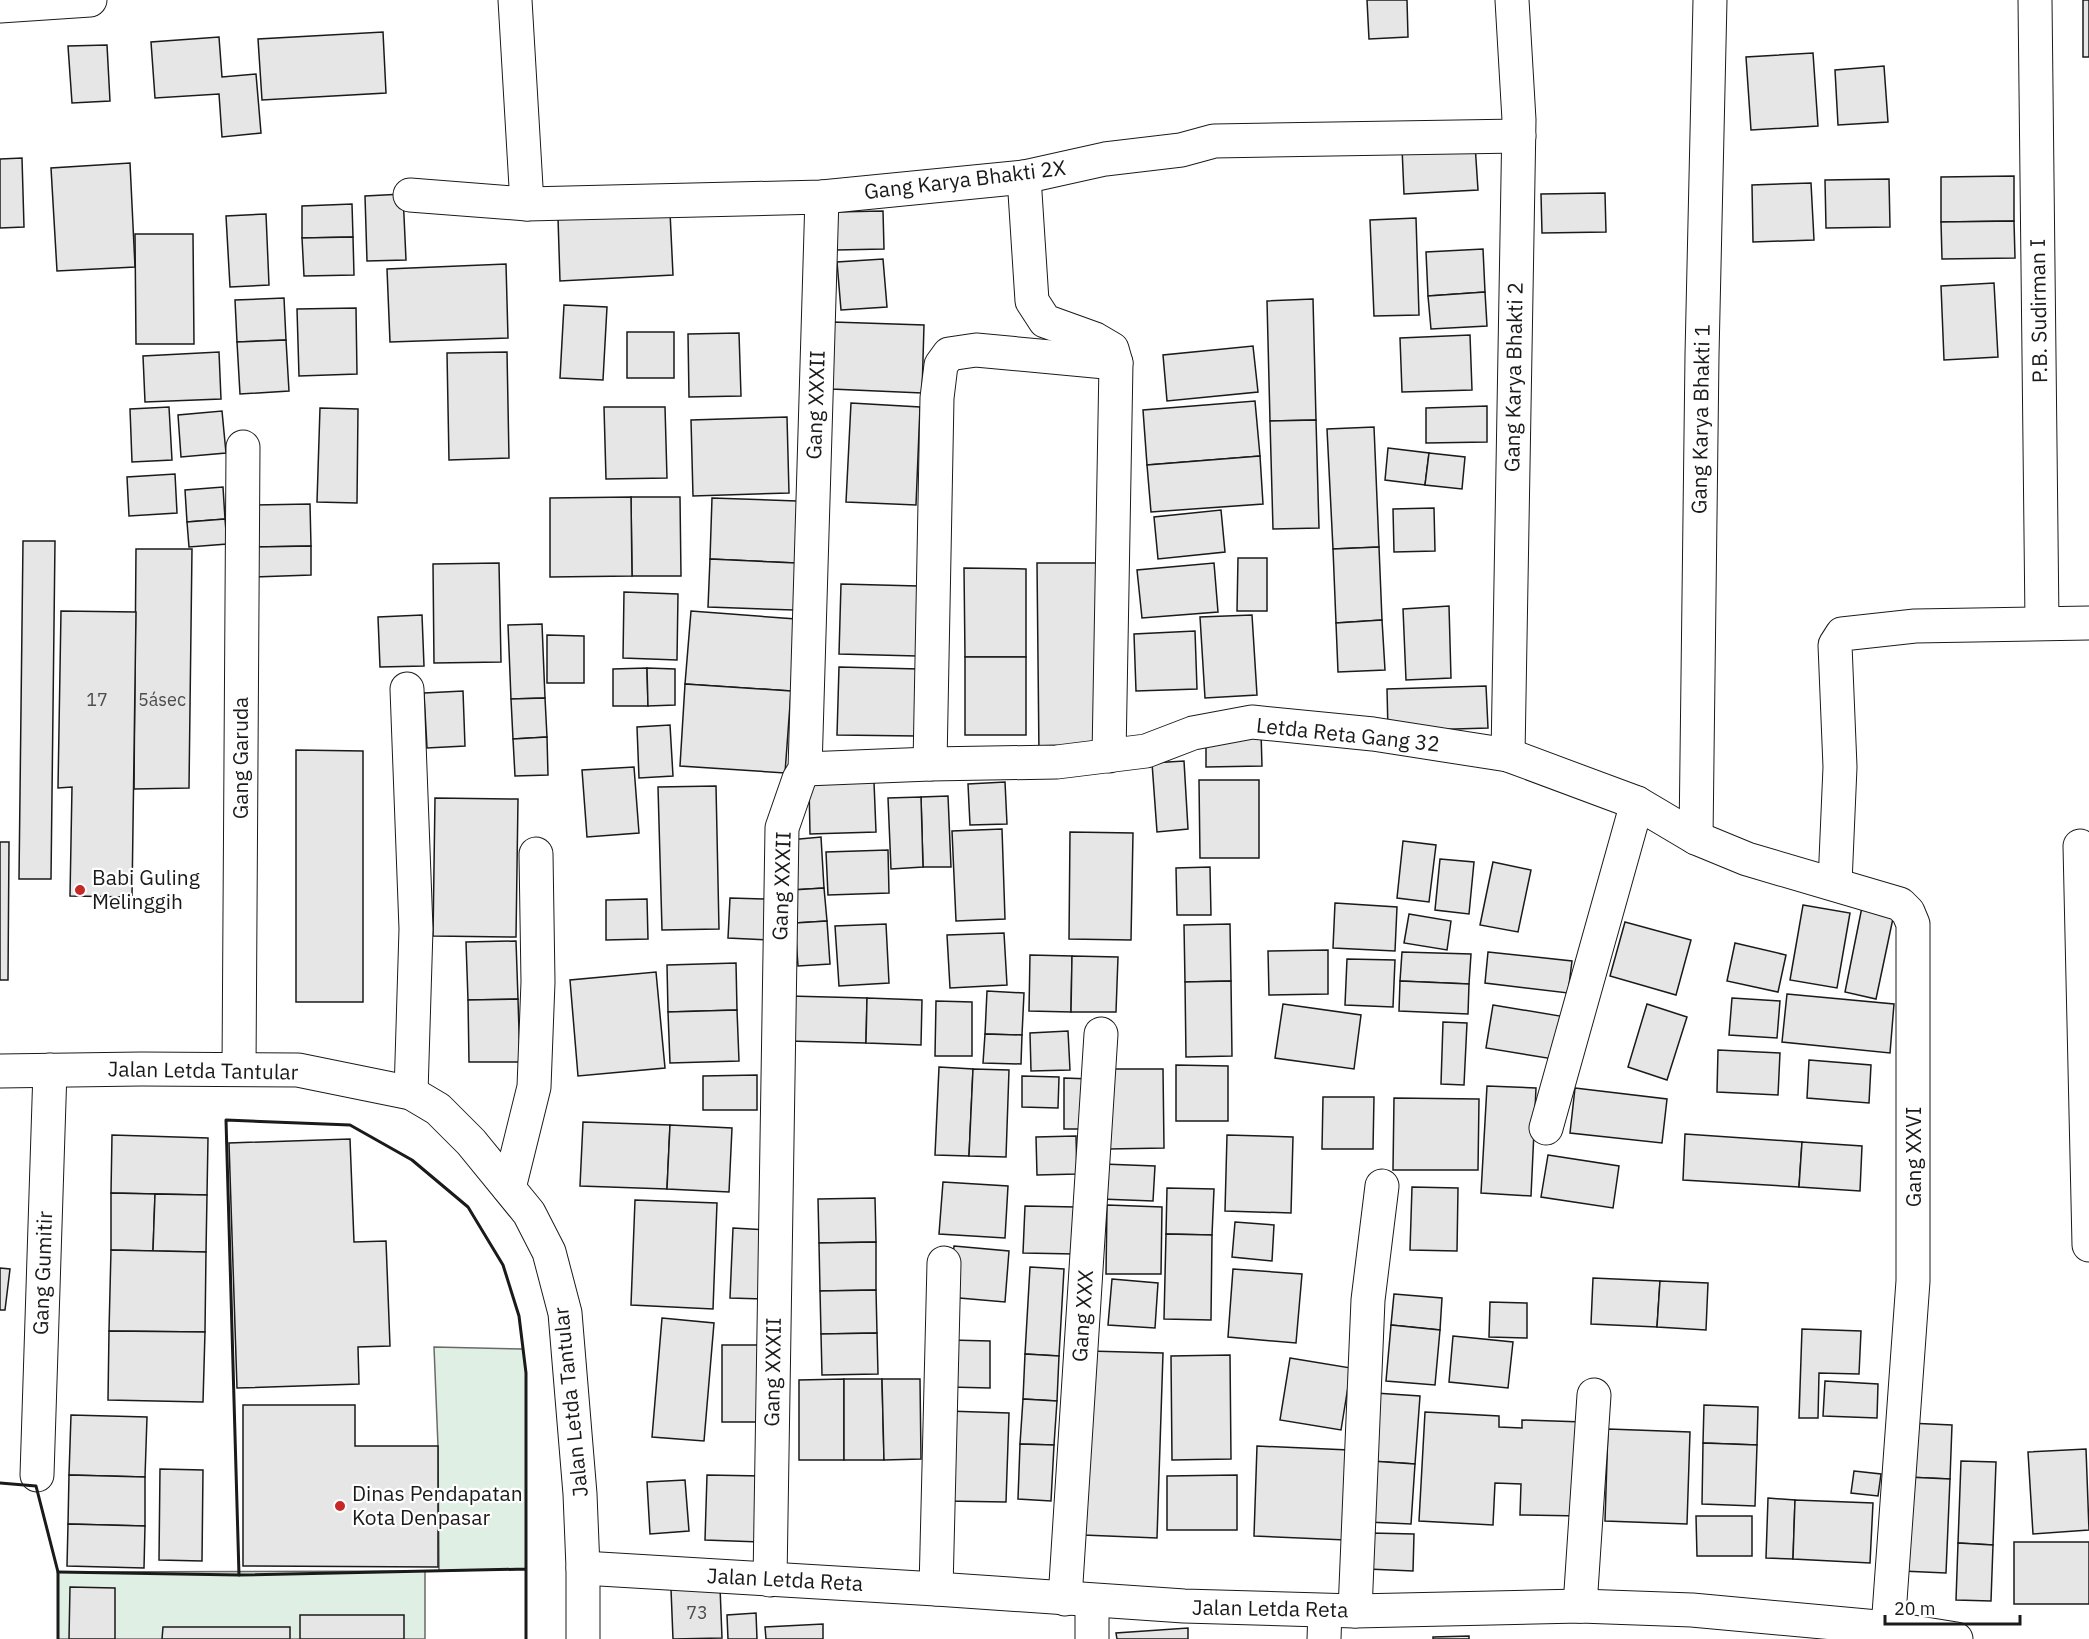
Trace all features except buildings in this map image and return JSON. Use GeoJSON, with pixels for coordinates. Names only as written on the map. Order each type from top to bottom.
{"type":"FeatureCollection","features":[{"type":"Feature","properties":{"kind":"street"},"geometry":{"type":"LineString","coordinates":[[0,6],[90,0]]}},
{"type":"Feature","properties":{"kind":"street"},"geometry":{"type":"LineString","coordinates":[[515,0],[527,204]]}},
{"type":"Feature","properties":{"kind":"street","name":"Gang Karya Bhakti 2"},"geometry":{"type":"LineString","coordinates":[[1508,755],[1519,136],[1512,0]]}},
{"type":"Feature","properties":{"kind":"street","name":"Gang Karya Bhakti 1"},"geometry":{"type":"LineString","coordinates":[[1696,838],[1702,355],[1710,0]]}},
{"type":"Feature","properties":{"kind":"street","name":"P.B. Sudirman I"},"geometry":{"type":"LineString","coordinates":[[2035,0],[2043,623]]}},
{"type":"Feature","properties":{"kind":"street","name":"Gang Karya Bhakti 2X"},"geometry":{"type":"LineString","coordinates":[[410,195],[527,204],[822,197],[1024,177],[1105,159],[1181,150],[1214,141],[1519,136]]}},
{"type":"Feature","properties":{"kind":"street"},"geometry":{"type":"LineString","coordinates":[[1024,177],[1032,301],[1045,321],[1095,339],[1112,349],[1116,363],[1109,756]]}},
{"type":"Feature","properties":{"kind":"street","name":"Gang XXXII"},"geometry":{"type":"LineString","coordinates":[[770,1580],[782,828],[806,769],[822,197]]}},
{"type":"Feature","properties":{"kind":"street"},"geometry":{"type":"LineString","coordinates":[[930,764],[937,398],[941,364],[949,354],[976,350],[1116,363]]}},
{"type":"Feature","properties":{"kind":"street","name":"Gang Garuda"},"geometry":{"type":"LineString","coordinates":[[239,1069],[243,447]]}},
{"type":"Feature","properties":{"kind":"street"},"geometry":{"type":"LineString","coordinates":[[1835,883],[1840,767],[1834,645],[1842,634],[1915,626],[2089,623]]}},
{"type":"Feature","properties":{"kind":"street"},"geometry":{"type":"LineString","coordinates":[[407,689],[416,929],[411,1093]]}},
{"type":"Feature","properties":{"kind":"street","name":"Letda Reta Gang 32"},"geometry":{"type":"LineString","coordinates":[[806,769],[1057,762],[1146,752],[1193,733],[1252,722],[1373,734],[1508,755],[1637,802],[1696,838]]}},
{"type":"Feature","properties":{"kind":"street"},"geometry":{"type":"LineString","coordinates":[[1546,1128],[1637,802]]}},
{"type":"Feature","properties":{"kind":"street","name":"Gang XXVI"},"geometry":{"type":"LineString","coordinates":[[1696,838],[1747,859],[1900,903],[1908,912],[1913,924],[1913,1281],[1888,1628]]}},
{"type":"Feature","properties":{"kind":"street"},"geometry":{"type":"LineString","coordinates":[[2080,846],[2089,1245]]}},
{"type":"Feature","properties":{"kind":"street"},"geometry":{"type":"LineString","coordinates":[[509,1188],[534,1087],[538,982],[536,854]]}},
{"type":"Feature","properties":{"kind":"street","name":"Gang XXX"},"geometry":{"type":"LineString","coordinates":[[1092,1639],[1078,1600],[1101,1034]]}},
{"type":"Feature","properties":{"kind":"street","name":"Gang Gumitir"},"geometry":{"type":"LineString","coordinates":[[37,1475],[50,1070]]}},
{"type":"Feature","properties":{"kind":"street","name":"Jalan Letda Tantular"},"geometry":{"type":"LineString","coordinates":[[0,1071],[298,1070],[411,1093],[438,1109],[471,1142],[530,1213],[549,1252],[565,1313],[580,1494],[583,1639]]}},
{"type":"Feature","properties":{"kind":"street"},"geometry":{"type":"LineString","coordinates":[[1335,1620],[1382,1186]]}},
{"type":"Feature","properties":{"kind":"street"},"geometry":{"type":"LineString","coordinates":[[936,1589],[944,1263]]}},
{"type":"Feature","properties":{"kind":"street"},"geometry":{"type":"LineString","coordinates":[[1580,1606],[1594,1395]]}},
{"type":"Feature","properties":{"kind":"street","name":"Jalan Letda Reta"},"geometry":{"type":"LineString","coordinates":[[583,1568],[1184,1606],[1335,1620],[1580,1606],[1692,1610],[1840,1632],[1888,1628],[1956,1639]]}},
{"type":"Feature","properties":{"kind":"green space"},"geometry":{"type":"Polygon","coordinates":[[[434,1347],[523,1349],[526,1373],[526,1569],[439,1571],[434,1347]]]}},
{"type":"Feature","properties":{"kind":"green space"},"geometry":{"type":"Polygon","coordinates":[[[425,1571],[425,1639],[58,1639],[58,1572],[425,1571]]]}},
{"type":"Feature","properties":{"kind":"wall"},"geometry":{"type":"LineString","coordinates":[[526,1569],[239,1575],[226,1120],[350,1125],[412,1160],[468,1207],[503,1265],[519,1316],[526,1373],[526,1639]]}},
{"type":"Feature","properties":{"kind":"wall"},"geometry":{"type":"LineString","coordinates":[[0,1483],[36,1486],[58,1572],[58,1639]]}},
{"type":"Feature","properties":{"kind":"wall"},"geometry":{"type":"LineString","coordinates":[[58,1572],[239,1575]]}},
{"type":"Feature","properties":{"kind":"place","name":"Babi Guling Melinggih"},"geometry":{"type":"Point","coordinates":[80,890]}},
{"type":"Feature","properties":{"kind":"place","name":"Dinas Pendapatan Kota Denpasar"},"geometry":{"type":"Point","coordinates":[340,1506]}}]}
